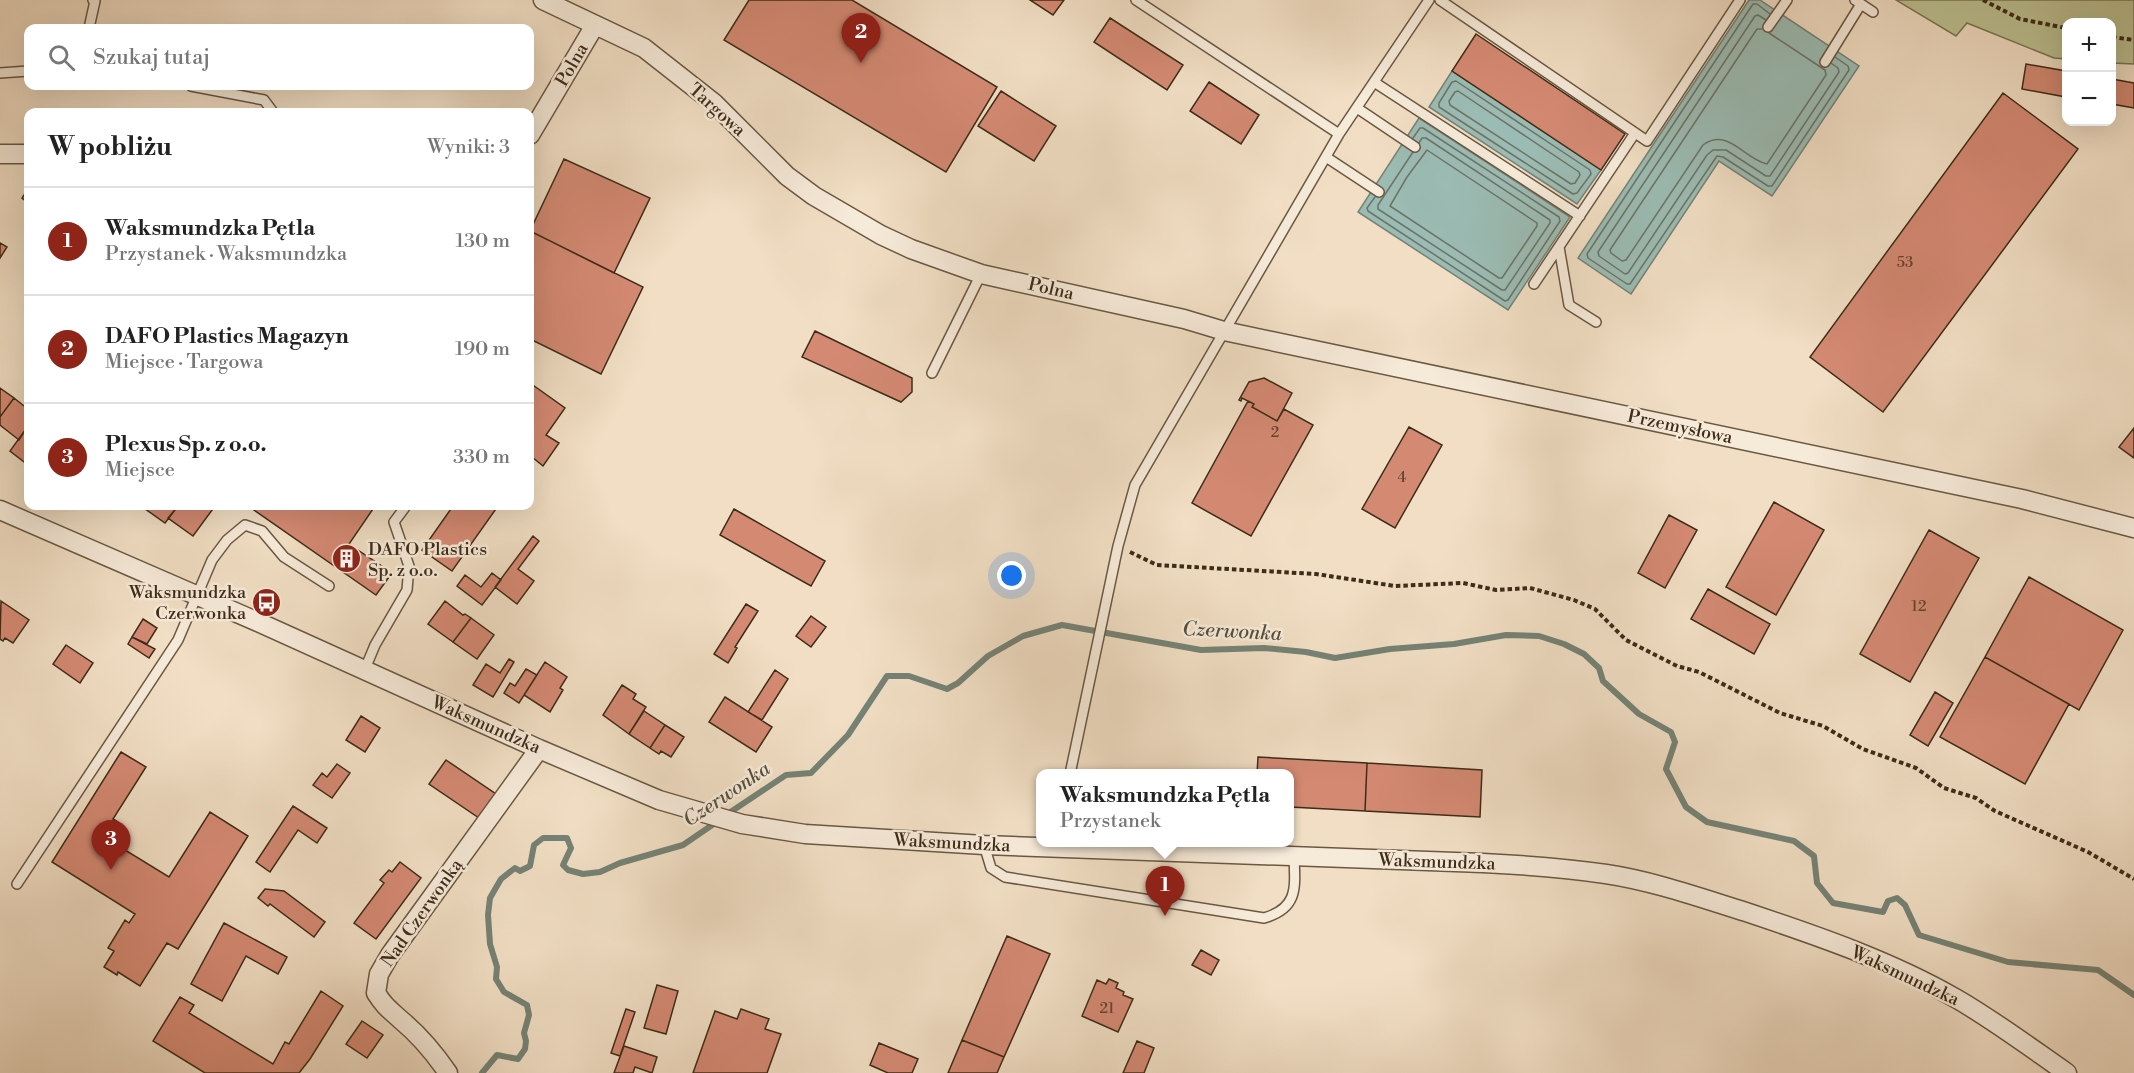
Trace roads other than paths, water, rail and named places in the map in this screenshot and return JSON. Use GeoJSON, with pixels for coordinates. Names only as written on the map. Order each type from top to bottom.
{"type":"FeatureCollection","features":[{"type":"Feature","properties":{"kind":"street","name":"Targowa"},"geometry":{"type":"LineString","coordinates":[[543,0],[644,48],[714,103],[788,176],[814,196],[881,235]]}},
{"type":"Feature","properties":{"kind":"street","name":"Polna"},"geometry":{"type":"LineString","coordinates":[[534,128],[595,25]]}},
{"type":"Feature","properties":{"kind":"street"},"geometry":{"type":"LineString","coordinates":[[0,154],[24,154]]}},
{"type":"Feature","properties":{"kind":"street","name":"Polna"},"geometry":{"type":"LineString","coordinates":[[881,235],[981,274],[1184,319],[1224,332]]}},
{"type":"Feature","properties":{"kind":"street","name":"Przemysłowa"},"geometry":{"type":"LineString","coordinates":[[1224,332],[2022,499],[2134,528]]}},
{"type":"Feature","properties":{"kind":"street","name":"Waksmundzka"},"geometry":{"type":"LineString","coordinates":[[0,510],[659,800],[742,824],[805,834],[984,845],[1036,845]]}},
{"type":"Feature","properties":{"kind":"street","name":"Nad Czerwonką"},"geometry":{"type":"LineString","coordinates":[[448,1073],[438,1058],[401,1020],[385,1008],[376,993],[380,974],[390,955],[539,749]]}},
{"type":"Feature","properties":{"kind":"street","name":"Waksmundzka"},"geometry":{"type":"LineString","coordinates":[[1103,847],[1483,863],[1608,874],[1697,897],[1816,936],[1884,963],[1928,984],[1980,1014],[2067,1073]]}},
{"type":"Feature","properties":{"kind":"lane"},"geometry":{"type":"LineString","coordinates":[[90,24],[95,1],[93,0]]}},
{"type":"Feature","properties":{"kind":"lane"},"geometry":{"type":"LineString","coordinates":[[1136,0],[1339,134]]}},
{"type":"Feature","properties":{"kind":"lane"},"geometry":{"type":"LineString","coordinates":[[1071,769],[1104,623],[1118,546],[1135,484],[1339,134],[1429,0]]}},
{"type":"Feature","properties":{"kind":"lane"},"geometry":{"type":"LineString","coordinates":[[1440,0],[1647,141],[1740,0]]}},
{"type":"Feature","properties":{"kind":"lane"},"geometry":{"type":"LineString","coordinates":[[1768,27],[1787,0]]}},
{"type":"Feature","properties":{"kind":"lane"},"geometry":{"type":"LineString","coordinates":[[1825,62],[1858,2],[1873,12]]}},
{"type":"Feature","properties":{"kind":"lane"},"geometry":{"type":"LineString","coordinates":[[0,73],[24,71]]}},
{"type":"Feature","properties":{"kind":"lane"},"geometry":{"type":"LineString","coordinates":[[1374,82],[1580,216]]}},
{"type":"Feature","properties":{"kind":"lane"},"geometry":{"type":"LineString","coordinates":[[212,90],[264,100],[270,108]]}},
{"type":"Feature","properties":{"kind":"lane"},"geometry":{"type":"LineString","coordinates":[[1357,108],[1415,147]]}},
{"type":"Feature","properties":{"kind":"lane"},"geometry":{"type":"LineString","coordinates":[[1534,284],[1635,133]]}},
{"type":"Feature","properties":{"kind":"lane"},"geometry":{"type":"LineString","coordinates":[[1326,157],[1379,192]]}},
{"type":"Feature","properties":{"kind":"lane"},"geometry":{"type":"LineString","coordinates":[[1559,247],[1569,305],[1596,322]]}},
{"type":"Feature","properties":{"kind":"lane"},"geometry":{"type":"LineString","coordinates":[[932,373],[981,274]]}},
{"type":"Feature","properties":{"kind":"lane"},"geometry":{"type":"LineString","coordinates":[[364,669],[375,645],[407,590],[409,566],[394,522],[403,510]]}},
{"type":"Feature","properties":{"kind":"lane"},"geometry":{"type":"LineString","coordinates":[[17,884],[178,640],[212,560],[227,540],[245,525],[262,531],[284,558],[329,586]]}},
{"type":"Feature","properties":{"kind":"lane"},"geometry":{"type":"LineString","coordinates":[[984,845],[991,868],[1005,877],[1264,918],[1276,914],[1292,899],[1295,887],[1294,856]]}},
{"type":"Feature","properties":{"kind":"water"},"geometry":{"type":"Polygon","coordinates":[[[1749,0],[1760,0],[1859,66],[1772,196],[1719,161],[1631,294],[1578,258],[1749,0]]]}},
{"type":"Feature","properties":{"kind":"water"},"geometry":{"type":"Polygon","coordinates":[[[1452,71],[1601,170],[1577,204],[1429,107],[1452,71]]]}},
{"type":"Feature","properties":{"kind":"water"},"geometry":{"type":"Polygon","coordinates":[[[1419,118],[1570,217],[1508,310],[1358,212],[1419,118]]]}},
{"type":"Feature","properties":{"kind":"waterway","name":"Czerwonka"},"geometry":{"type":"LineString","coordinates":[[726,815],[786,775],[811,773],[848,735],[887,676],[909,676],[947,689],[958,683],[988,656],[1023,636],[1062,625],[1201,650],[1264,648],[1306,652],[1335,658],[1390,649],[1454,644],[1506,635],[1539,636],[1564,644],[1584,654],[1599,668],[1603,681],[1639,714],[1671,732],[1675,742],[1666,769],[1686,807],[1707,822],[1794,841],[1814,856],[1817,883],[1833,903],[1883,912],[1888,901],[1897,898],[1905,905],[1919,935],[2008,962],[2098,970],[2134,995]]}},
{"type":"Feature","properties":{"kind":"waterway","name":"Czerwonka"},"geometry":{"type":"LineString","coordinates":[[482,1073],[497,1055],[518,1059],[525,1049],[524,1033],[529,1015],[527,1005],[504,992],[496,979],[497,967],[490,944],[488,915],[490,898],[501,879],[515,868],[520,871],[530,866],[534,845],[543,838],[567,838],[571,848],[563,865],[568,870],[583,874],[600,872],[620,863],[683,845],[718,821]]}},
{"type":"Feature","properties":{"kind":"place","name":"DAFO Plastics Magazyn"},"geometry":{"type":"Point","coordinates":[861,63]}},
{"type":"Feature","properties":{"kind":"place","name":"DAFO Plastics Sp. z o.o."},"geometry":{"type":"Point","coordinates":[347,559]}},
{"type":"Feature","properties":{"kind":"place","name":"Waksmundzka Czerwonka"},"geometry":{"type":"Point","coordinates":[267,602]}},
{"type":"Feature","properties":{"kind":"place","name":"Plexus Sp. z o.o."},"geometry":{"type":"Point","coordinates":[111,870]}},
{"type":"Feature","properties":{"kind":"place","name":"Waksmundzka Pętla"},"geometry":{"type":"Point","coordinates":[1165,916]}}]}
